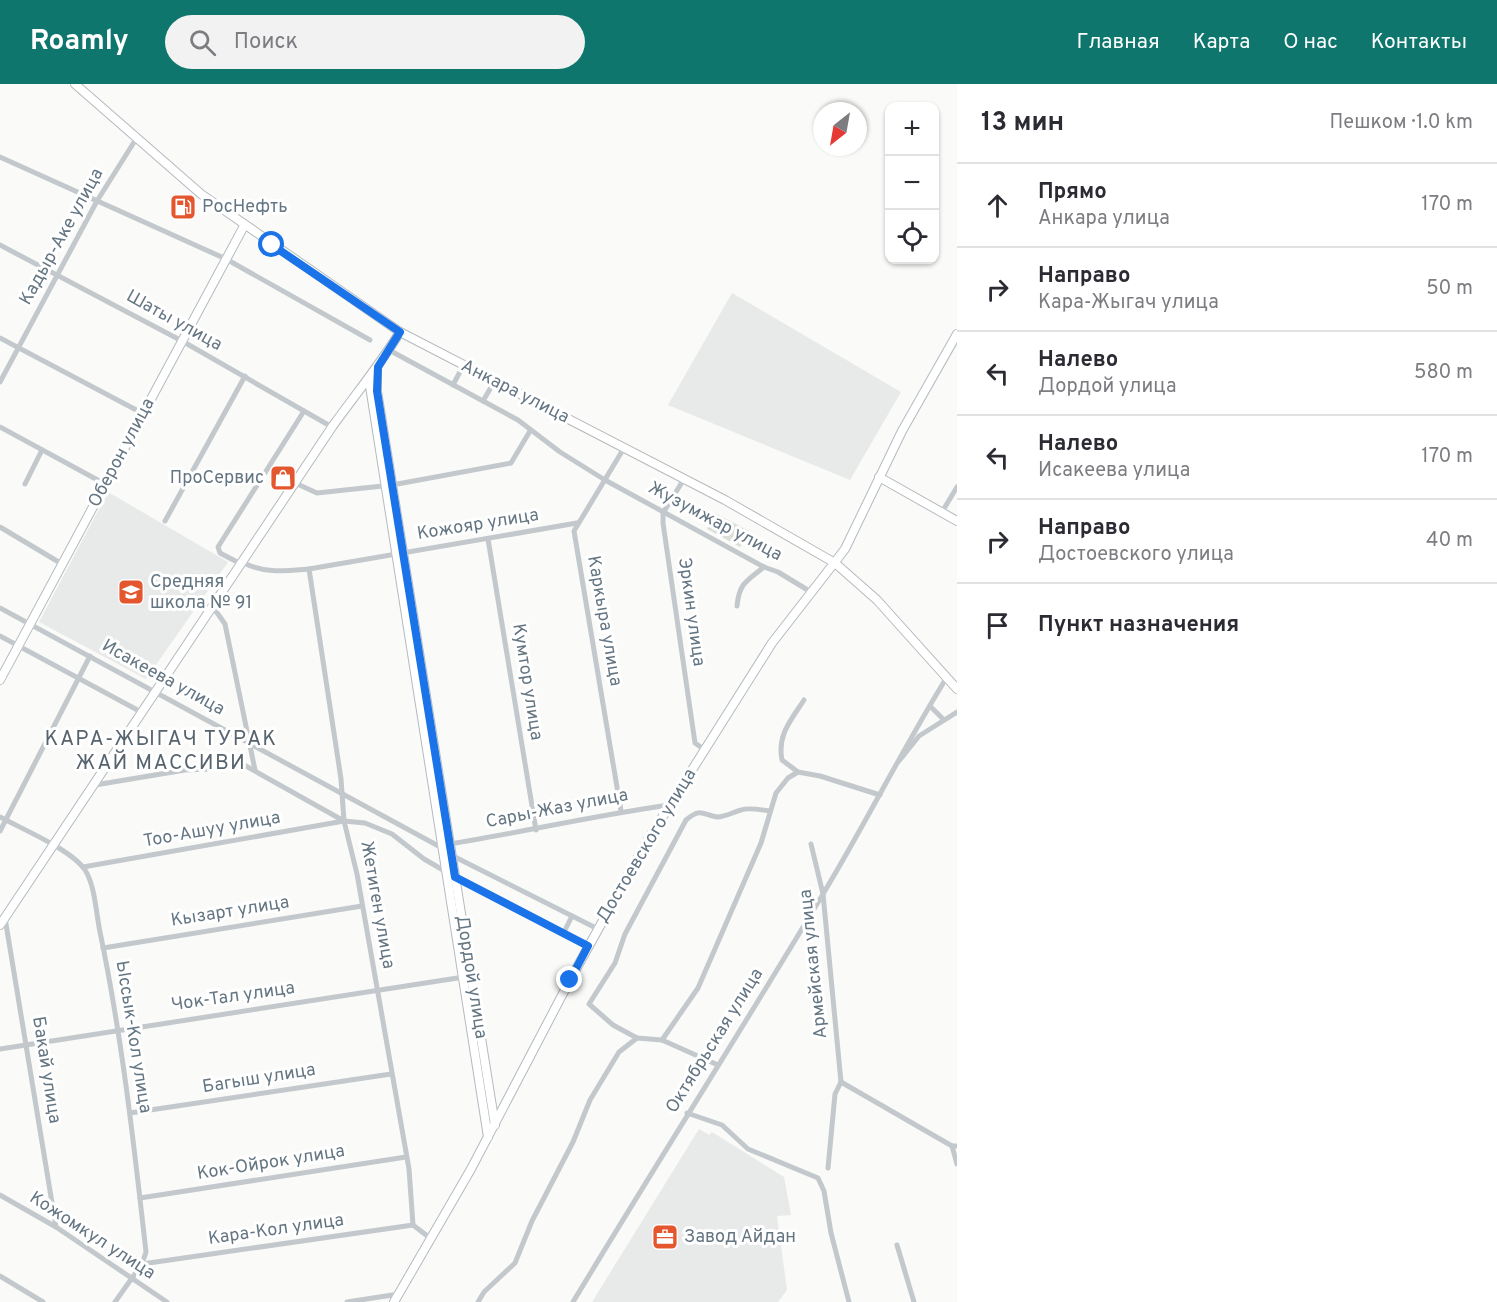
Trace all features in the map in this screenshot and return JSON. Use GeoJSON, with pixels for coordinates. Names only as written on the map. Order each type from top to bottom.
{"type":"FeatureCollection","features":[{"type":"Feature","properties":{"kind":"main road","name":"Анкара улица"},"geometry":{"type":"LineString","coordinates":[[75,84],[181,178],[244,226],[400,332],[785,532],[835,563],[877,600],[957,689]]}},
{"type":"Feature","properties":{"kind":"street","name":"Кадыр-Аке улица"},"geometry":{"type":"LineString","coordinates":[[0,382],[97,201],[136,139]]}},
{"type":"Feature","properties":{"kind":"street"},"geometry":{"type":"LineString","coordinates":[[0,157],[226,259],[370,340]]}},
{"type":"Feature","properties":{"kind":"street","name":"Оберон улица"},"geometry":{"type":"LineString","coordinates":[[0,680],[244,226]]}},
{"type":"Feature","properties":{"kind":"street","name":"Шаты улица"},"geometry":{"type":"LineString","coordinates":[[0,244],[182,341],[332,427]]}},
{"type":"Feature","properties":{"kind":"street"},"geometry":{"type":"LineString","coordinates":[[0,925],[332,427],[369,380],[400,332]]}},
{"type":"Feature","properties":{"kind":"street","name":"Достоевского улица"},"geometry":{"type":"LineString","coordinates":[[397,1298],[495,1125],[588,946],[670,805],[772,643],[835,563],[858,527],[879,477],[957,334]]}},
{"type":"Feature","properties":{"kind":"street"},"geometry":{"type":"LineString","coordinates":[[0,338],[142,413]]}},
{"type":"Feature","properties":{"kind":"street","name":"Жузумжар улица"},"geometry":{"type":"LineString","coordinates":[[389,350],[518,420],[530,431],[604,480],[812,592]]}},
{"type":"Feature","properties":{"kind":"street"},"geometry":{"type":"LineString","coordinates":[[453,385],[462,366]]}},
{"type":"Feature","properties":{"kind":"street","name":"Дордой улица"},"geometry":{"type":"LineString","coordinates":[[378,367],[377,391],[388,486]]}},
{"type":"Feature","properties":{"kind":"street"},"geometry":{"type":"LineString","coordinates":[[165,521],[244,376]]}},
{"type":"Feature","properties":{"kind":"street","name":"Дордой улица"},"geometry":{"type":"LineString","coordinates":[[369,380],[446,846],[446,872],[495,1125]]}},
{"type":"Feature","properties":{"kind":"street"},"geometry":{"type":"LineString","coordinates":[[483,401],[494,382]]}},
{"type":"Feature","properties":{"kind":"street"},"geometry":{"type":"LineString","coordinates":[[362,386],[369,391]]}},
{"type":"Feature","properties":{"kind":"street","name":"Кожояр улица"},"geometry":{"type":"LineString","coordinates":[[304,411],[218,547],[220,553],[256,569],[274,572],[577,523]]}},
{"type":"Feature","properties":{"kind":"street"},"geometry":{"type":"LineString","coordinates":[[0,427],[105,484]]}},
{"type":"Feature","properties":{"kind":"street"},"geometry":{"type":"LineString","coordinates":[[296,483],[317,493],[388,486],[511,464],[530,431]]}},
{"type":"Feature","properties":{"kind":"street"},"geometry":{"type":"LineString","coordinates":[[577,523],[624,448]]}},
{"type":"Feature","properties":{"kind":"street"},"geometry":{"type":"LineString","coordinates":[[25,484],[42,450]]}},
{"type":"Feature","properties":{"kind":"street"},"geometry":{"type":"LineString","coordinates":[[879,477],[957,520]]}},
{"type":"Feature","properties":{"kind":"street"},"geometry":{"type":"LineString","coordinates":[[663,513],[684,479]]}},
{"type":"Feature","properties":{"kind":"street"},"geometry":{"type":"LineString","coordinates":[[942,512],[957,487]]}},
{"type":"Feature","properties":{"kind":"street","name":"Эркин улица"},"geometry":{"type":"LineString","coordinates":[[663,513],[695,743],[705,750]]}},
{"type":"Feature","properties":{"kind":"street","name":"Каркыра улица"},"geometry":{"type":"LineString","coordinates":[[577,523],[574,531],[621,811]]}},
{"type":"Feature","properties":{"kind":"street"},"geometry":{"type":"LineString","coordinates":[[0,527],[62,564]]}},
{"type":"Feature","properties":{"kind":"street","name":"Кумтор улица"},"geometry":{"type":"LineString","coordinates":[[488,539],[536,830]]}},
{"type":"Feature","properties":{"kind":"street"},"geometry":{"type":"LineString","coordinates":[[738,606],[742,585],[764,567]]}},
{"type":"Feature","properties":{"kind":"street","name":"Жетиген улица"},"geometry":{"type":"LineString","coordinates":[[309,568],[344,820],[349,832],[406,1157],[413,1225]]}},
{"type":"Feature","properties":{"kind":"street"},"geometry":{"type":"LineString","coordinates":[[213,607],[225,624],[255,770]]}},
{"type":"Feature","properties":{"kind":"street","name":"Исакеева улица"},"geometry":{"type":"LineString","coordinates":[[0,608],[157,691],[342,794],[446,846]]}},
{"type":"Feature","properties":{"kind":"street"},"geometry":{"type":"LineString","coordinates":[[0,636],[143,713]]}},
{"type":"Feature","properties":{"kind":"street"},"geometry":{"type":"LineString","coordinates":[[0,831],[3,819],[90,656]]}},
{"type":"Feature","properties":{"kind":"street","name":"Октябрьская улица"},"geometry":{"type":"LineString","coordinates":[[899,760],[901,752],[947,677]]}},
{"type":"Feature","properties":{"kind":"street"},"geometry":{"type":"LineString","coordinates":[[804,699],[781,735],[782,760],[798,772],[820,776],[880,795]]}},
{"type":"Feature","properties":{"kind":"street"},"geometry":{"type":"LineString","coordinates":[[930,706],[944,720]]}},
{"type":"Feature","properties":{"kind":"street","name":"Октябрьская улица"},"geometry":{"type":"LineString","coordinates":[[573,1302],[823,894],[899,760],[919,736],[957,712]]}},
{"type":"Feature","properties":{"kind":"street"},"geometry":{"type":"LineString","coordinates":[[95,785],[184,770],[198,771],[229,760],[237,760],[344,820],[365,823],[392,834],[446,872],[588,946]]}},
{"type":"Feature","properties":{"kind":"street"},"geometry":{"type":"LineString","coordinates":[[662,1040],[698,988],[761,843],[776,793],[788,778],[798,772]]}},
{"type":"Feature","properties":{"kind":"street","name":"Сары-Жаз улица"},"geometry":{"type":"LineString","coordinates":[[446,846],[536,830],[621,811],[670,805]]}},
{"type":"Feature","properties":{"kind":"street"},"geometry":{"type":"LineString","coordinates":[[718,1065],[662,1040],[637,1038],[613,1025],[589,1004],[615,963],[625,934],[686,820],[697,812],[707,812],[716,817],[730,815],[742,809],[770,811]]}},
{"type":"Feature","properties":{"kind":"street"},"geometry":{"type":"LineString","coordinates":[[3,819],[54,846],[83,867]]}},
{"type":"Feature","properties":{"kind":"street","name":"Тоо-Ашуу улица"},"geometry":{"type":"LineString","coordinates":[[83,867],[344,820]]}},
{"type":"Feature","properties":{"kind":"street","name":"Армейская улица"},"geometry":{"type":"LineString","coordinates":[[811,844],[823,894],[841,1082]]}},
{"type":"Feature","properties":{"kind":"street","name":"Дордой улица"},"geometry":{"type":"LineString","coordinates":[[446,846],[451,855],[455,877],[488,1137]]}},
{"type":"Feature","properties":{"kind":"street"},"geometry":{"type":"LineString","coordinates":[[451,855],[598,929]]}},
{"type":"Feature","properties":{"kind":"street","name":"Ыссык-Кол улица"},"geometry":{"type":"LineString","coordinates":[[83,867],[88,879],[103,948],[130,1113],[146,1252],[142,1264]]}},
{"type":"Feature","properties":{"kind":"street","name":"Кызарт улица"},"geometry":{"type":"LineString","coordinates":[[103,948],[362,906]]}},
{"type":"Feature","properties":{"kind":"street"},"geometry":{"type":"LineString","coordinates":[[564,932],[572,916]]}},
{"type":"Feature","properties":{"kind":"street","name":"Бакай улица"},"geometry":{"type":"LineString","coordinates":[[5,918],[56,1227]]}},
{"type":"Feature","properties":{"kind":"street","name":"Чок-Тал улица"},"geometry":{"type":"LineString","coordinates":[[0,1049],[467,976]]}},
{"type":"Feature","properties":{"kind":"street"},"geometry":{"type":"LineString","coordinates":[[478,1302],[484,1292],[515,1263],[532,1221],[573,1142],[590,1100],[619,1052],[637,1038]]}},
{"type":"Feature","properties":{"kind":"street","name":"Багыш улица"},"geometry":{"type":"LineString","coordinates":[[130,1113],[391,1074]]}},
{"type":"Feature","properties":{"kind":"street"},"geometry":{"type":"LineString","coordinates":[[828,1168],[835,1094],[841,1082],[954,1146],[957,1164]]}},
{"type":"Feature","properties":{"kind":"street"},"geometry":{"type":"LineString","coordinates":[[491,1104],[496,1108],[505,1106]]}},
{"type":"Feature","properties":{"kind":"street"},"geometry":{"type":"LineString","coordinates":[[687,1113],[722,1125],[755,1153],[818,1178],[824,1191],[831,1233],[849,1302]]}},
{"type":"Feature","properties":{"kind":"street"},"geometry":{"type":"LineString","coordinates":[[485,1119],[495,1125]]}},
{"type":"Feature","properties":{"kind":"street","name":"Кок-Ойрок улица"},"geometry":{"type":"LineString","coordinates":[[140,1198],[406,1157]]}},
{"type":"Feature","properties":{"kind":"street","name":"Кожомкул улица"},"geometry":{"type":"LineString","coordinates":[[0,1195],[56,1227],[167,1302]]}},
{"type":"Feature","properties":{"kind":"street"},"geometry":{"type":"LineString","coordinates":[[413,1225],[430,1238]]}},
{"type":"Feature","properties":{"kind":"street","name":"Кара-Кол улица"},"geometry":{"type":"LineString","coordinates":[[142,1264],[413,1225]]}},
{"type":"Feature","properties":{"kind":"street"},"geometry":{"type":"LineString","coordinates":[[897,1245],[914,1302]]}},
{"type":"Feature","properties":{"kind":"street"},"geometry":{"type":"LineString","coordinates":[[115,1302],[142,1264]]}},
{"type":"Feature","properties":{"kind":"street"},"geometry":{"type":"LineString","coordinates":[[0,1276],[43,1302]]}},
{"type":"Feature","properties":{"kind":"street"},"geometry":{"type":"LineString","coordinates":[[347,1302],[397,1298]]}},
{"type":"Feature","properties":{"kind":"shaded area"},"geometry":{"type":"Polygon","coordinates":[[[732,293],[901,392],[850,480],[668,405],[732,293]]]}},
{"type":"Feature","properties":{"kind":"shaded area","name":"Средняя школа № 91"},"geometry":{"type":"Polygon","coordinates":[[[108,492],[228,562],[146,679],[39,622],[108,492]]]}},
{"type":"Feature","properties":{"kind":"shaded area"},"geometry":{"type":"Polygon","coordinates":[[[715,513],[749,531],[740,547],[707,529],[715,513]]]}},
{"type":"Feature","properties":{"kind":"shaded area","name":"Завод Айдан"},"geometry":{"type":"Polygon","coordinates":[[[699,1129],[709,1135],[712,1132],[784,1177],[791,1215],[777,1216],[787,1290],[778,1302],[592,1302],[699,1129]]]}},
{"type":"Feature","properties":{"kind":"place","name":"РосНефть"},"geometry":{"type":"Point","coordinates":[183,207]}},
{"type":"Feature","properties":{"kind":"place","name":"ПроСервис"},"geometry":{"type":"Point","coordinates":[283,478]}},
{"type":"Feature","properties":{"kind":"place","name":"Средняя школа № 91"},"geometry":{"type":"Point","coordinates":[131,592]}},
{"type":"Feature","properties":{"kind":"place","name":"Завод Айдан"},"geometry":{"type":"Point","coordinates":[665,1237]}},
{"type":"Feature","properties":{"kind":"district","name":"КАРА-ЖЫГАЧ ТУРАК ЖАЙ МАССИВИ"},"geometry":{"type":"Point","coordinates":[161,751]}},
{"type":"Feature","properties":{"kind":"route"},"geometry":{"type":"LineString","coordinates":[[272,245],[400,332],[378,367],[377,391],[455,877],[588,946],[570,980]]}}]}
